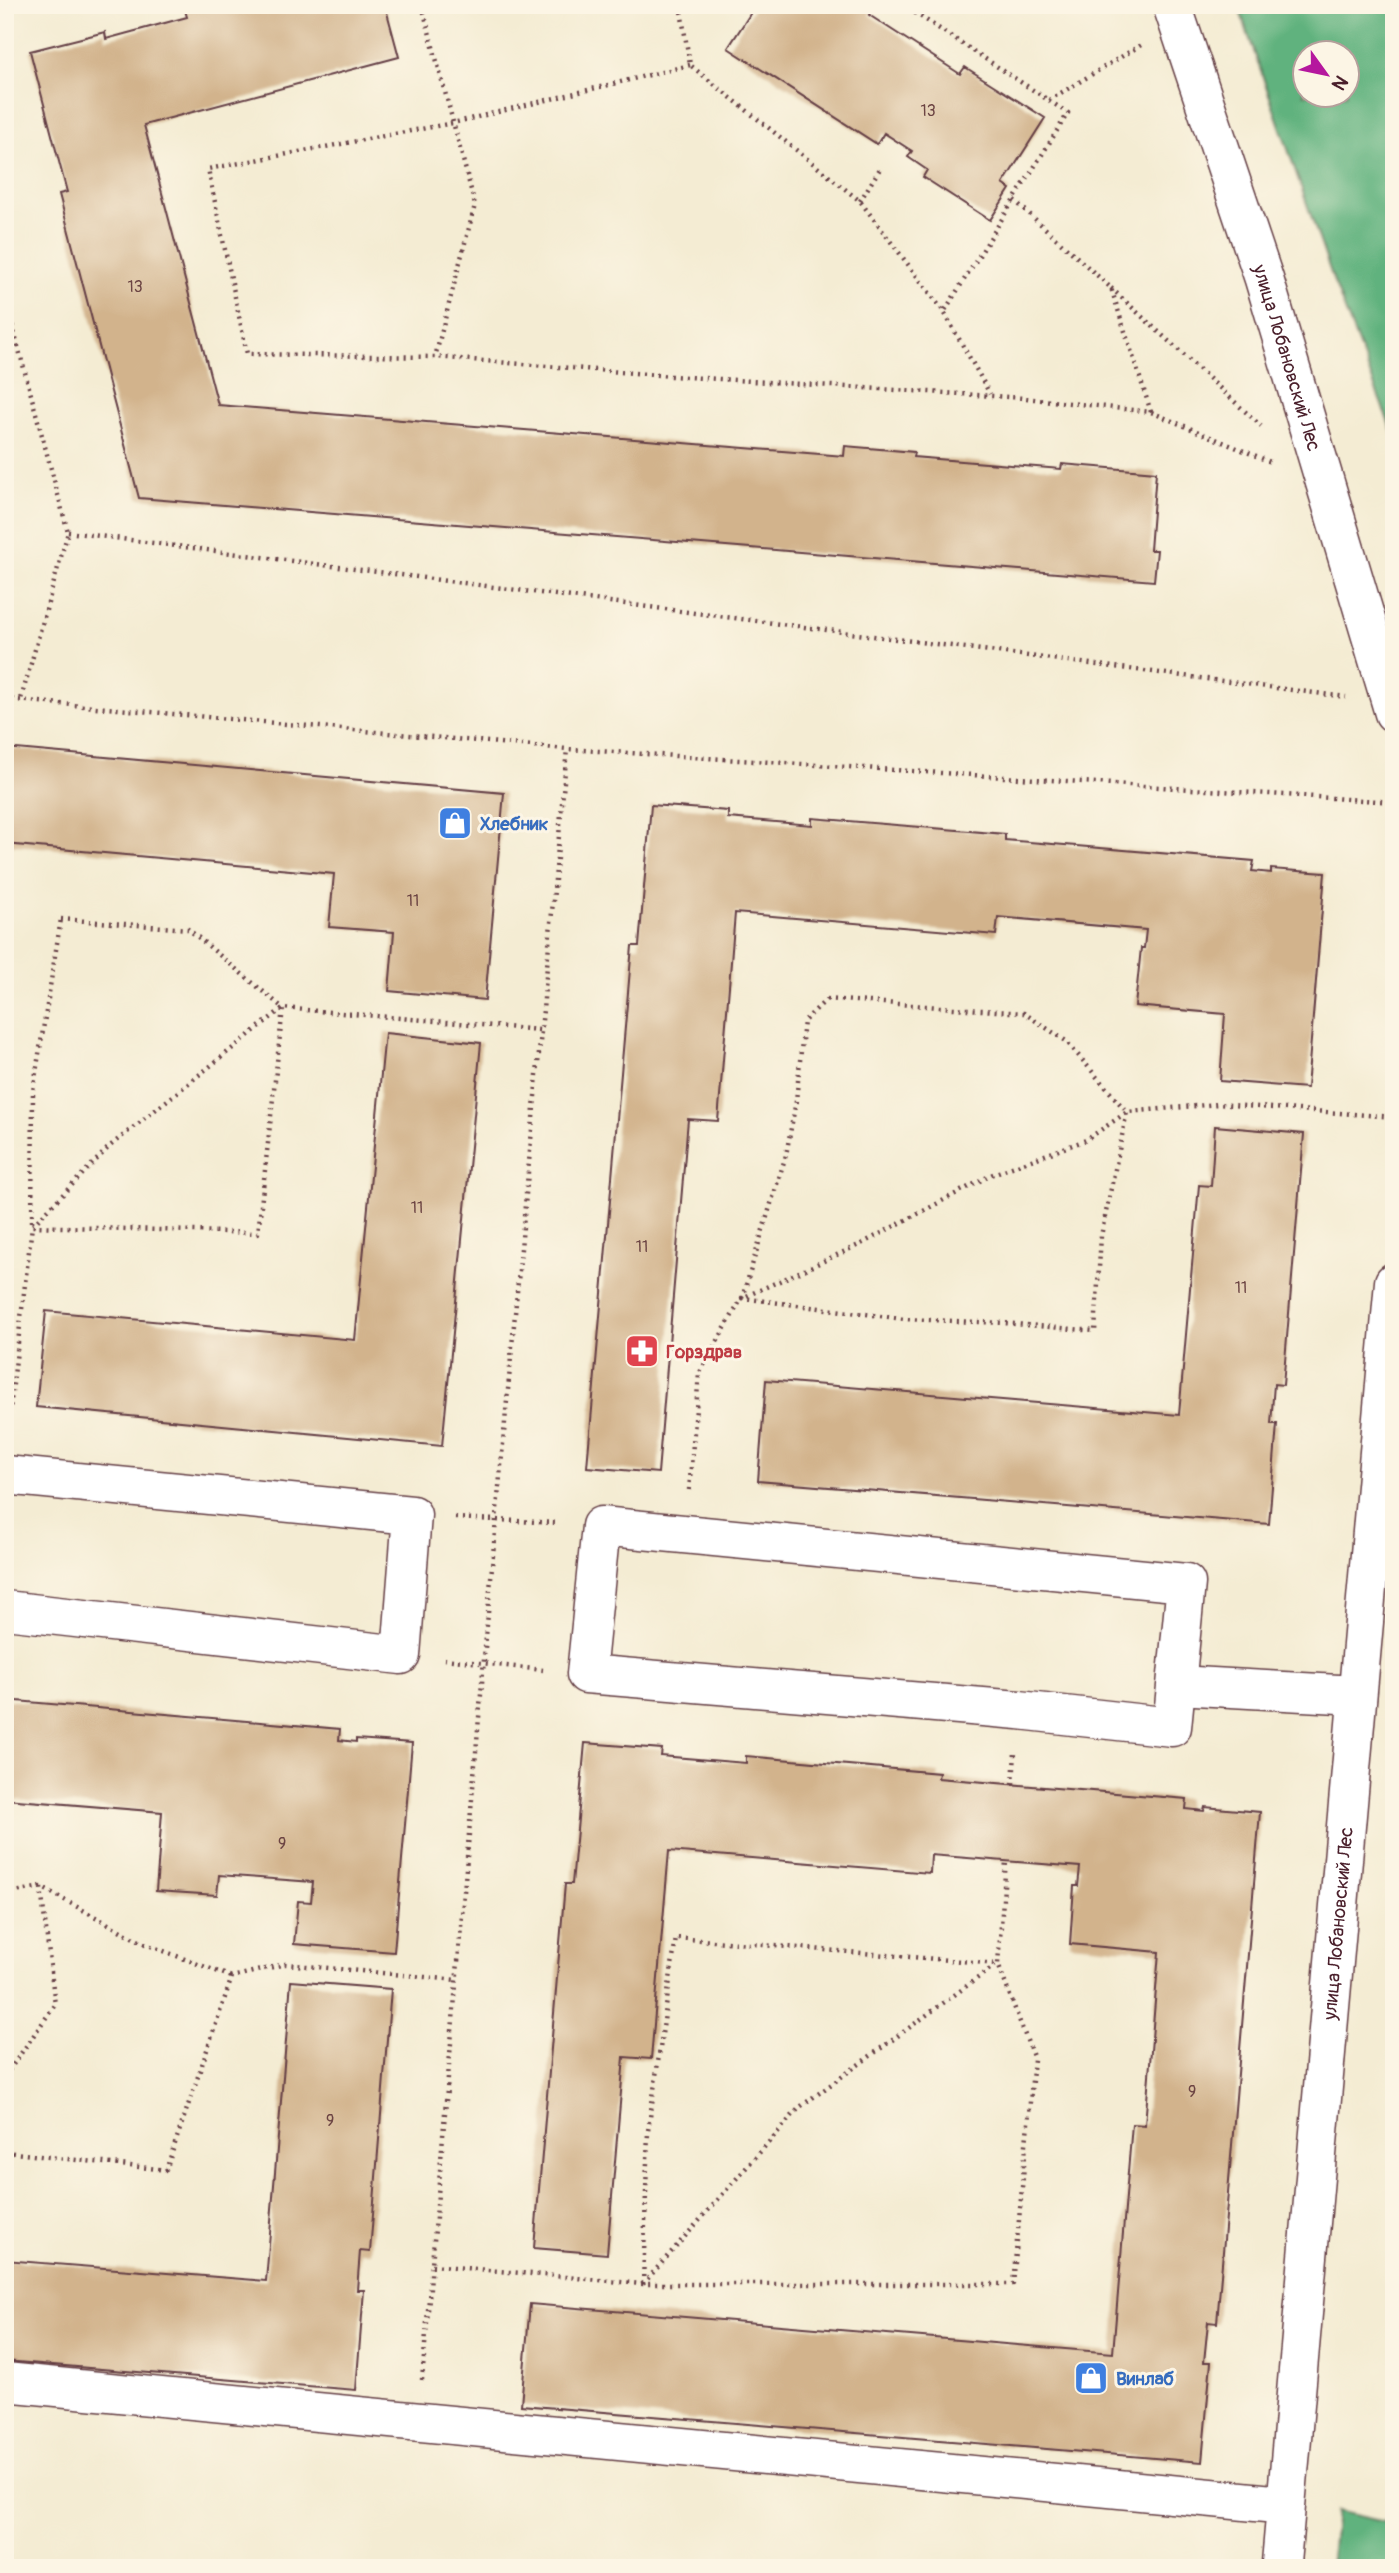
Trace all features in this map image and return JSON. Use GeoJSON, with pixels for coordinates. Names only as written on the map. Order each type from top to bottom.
{"type":"FeatureCollection","features":[{"type":"Feature","properties":{"kind":"street","name":"улица Лобановский Лес"},"geometry":{"type":"LineString","coordinates":[[1175,14],[1265,279],[1393,708]]}},
{"type":"Feature","properties":{"kind":"street","name":"улица Лобановский Лес"},"geometry":{"type":"LineString","coordinates":[[1281,2563],[1394,1282]]}},
{"type":"Feature","properties":{"kind":"street"},"geometry":{"type":"LineString","coordinates":[[5,1475],[412,1515],[401,1655],[5,1610]]}},
{"type":"Feature","properties":{"kind":"street"},"geometry":{"type":"LineString","coordinates":[[601,1526],[685,1535],[1186,1583],[1172,1727],[1005,1708],[586,1674],[601,1526]]}},
{"type":"Feature","properties":{"kind":"street"},"geometry":{"type":"LineString","coordinates":[[1177,1685],[1357,1695]]}},
{"type":"Feature","properties":{"kind":"street"},"geometry":{"type":"LineString","coordinates":[[5,2382],[1285,2505]]}},
{"type":"Feature","properties":{"kind":"path"},"geometry":{"type":"LineString","coordinates":[[5,11],[23,5]]}},
{"type":"Feature","properties":{"kind":"path"},"geometry":{"type":"LineString","coordinates":[[680,5],[690,65],[860,201],[944,312],[990,395]]}},
{"type":"Feature","properties":{"kind":"path"},"geometry":{"type":"LineString","coordinates":[[903,5],[1068,113],[944,312]]}},
{"type":"Feature","properties":{"kind":"path"},"geometry":{"type":"LineString","coordinates":[[423,6],[475,205],[435,357]]}},
{"type":"Feature","properties":{"kind":"path"},"geometry":{"type":"LineString","coordinates":[[1049,100],[1175,14]]}},
{"type":"Feature","properties":{"kind":"path"},"geometry":{"type":"LineString","coordinates":[[690,65],[453,123],[208,169],[247,354],[435,357],[671,376],[990,395],[1151,412],[1326,485]]}},
{"type":"Feature","properties":{"kind":"path"},"geometry":{"type":"LineString","coordinates":[[860,201],[881,167]]}},
{"type":"Feature","properties":{"kind":"path"},"geometry":{"type":"LineString","coordinates":[[1014,200],[1265,429]]}},
{"type":"Feature","properties":{"kind":"path"},"geometry":{"type":"LineString","coordinates":[[1111,288],[1151,412]]}},
{"type":"Feature","properties":{"kind":"path"},"geometry":{"type":"LineString","coordinates":[[5,298],[68,532],[21,700]]}},
{"type":"Feature","properties":{"kind":"path"},"geometry":{"type":"LineString","coordinates":[[68,532],[1393,708]]}},
{"type":"Feature","properties":{"kind":"path"},"geometry":{"type":"LineString","coordinates":[[5,699],[567,749],[1394,802]]}},
{"type":"Feature","properties":{"kind":"path"},"geometry":{"type":"LineString","coordinates":[[422,2383],[496,1520],[567,749]]}},
{"type":"Feature","properties":{"kind":"path"},"geometry":{"type":"LineString","coordinates":[[7,1436],[32,1226],[33,1091],[61,919],[188,929],[283,1008],[540,1030]]}},
{"type":"Feature","properties":{"kind":"path"},"geometry":{"type":"LineString","coordinates":[[685,1535],[699,1374],[742,1298],[786,1155],[796,1101],[804,1021],[827,999],[1024,1013],[1066,1041],[1127,1112]]}},
{"type":"Feature","properties":{"kind":"path"},"geometry":{"type":"LineString","coordinates":[[32,1226],[258,1233],[283,1008]]}},
{"type":"Feature","properties":{"kind":"path"},"geometry":{"type":"LineString","coordinates":[[32,1226],[110,1146],[283,1008]]}},
{"type":"Feature","properties":{"kind":"path"},"geometry":{"type":"LineString","coordinates":[[742,1298],[861,1244],[993,1174],[1086,1140],[1127,1112],[1218,1104],[1394,1117]]}},
{"type":"Feature","properties":{"kind":"path"},"geometry":{"type":"LineString","coordinates":[[742,1298],[904,1319],[1004,1323],[1095,1331],[1101,1236],[1127,1112]]}},
{"type":"Feature","properties":{"kind":"path"},"geometry":{"type":"LineString","coordinates":[[412,1515],[601,1526]]}},
{"type":"Feature","properties":{"kind":"path"},"geometry":{"type":"LineString","coordinates":[[401,1655],[586,1674]]}},
{"type":"Feature","properties":{"kind":"path"},"geometry":{"type":"LineString","coordinates":[[432,2265],[643,2284],[1013,2284],[1034,2059],[998,1964],[1006,1861]]}},
{"type":"Feature","properties":{"kind":"path"},"geometry":{"type":"LineString","coordinates":[[5,1894],[41,1887],[143,1943],[232,1978],[285,1964],[457,1980]]}},
{"type":"Feature","properties":{"kind":"path"},"geometry":{"type":"LineString","coordinates":[[5,2076],[55,2005],[41,1887]]}},
{"type":"Feature","properties":{"kind":"path"},"geometry":{"type":"LineString","coordinates":[[643,2284],[648,2131],[676,1938],[998,1964]]}},
{"type":"Feature","properties":{"kind":"path"},"geometry":{"type":"LineString","coordinates":[[643,2284],[800,2107],[998,1964]]}},
{"type":"Feature","properties":{"kind":"path"},"geometry":{"type":"LineString","coordinates":[[5,2152],[166,2170],[232,1978]]}},
{"type":"Feature","properties":{"kind":"green space"},"geometry":{"type":"Polygon","coordinates":[[[1238,5],[1394,5],[1394,436],[1334,282],[1238,5]]]}},
{"type":"Feature","properties":{"kind":"green space"},"geometry":{"type":"Polygon","coordinates":[[[1336,2511],[1394,2524],[1394,2568],[1330,2568],[1336,2511]]]}},
{"type":"Feature","properties":{"kind":"building"},"geometry":{"type":"Polygon","coordinates":[[[204,5],[385,5],[399,57],[144,125],[218,405],[844,456],[845,446],[914,452],[913,457],[1061,469],[1062,464],[1156,472],[1150,550],[1157,550],[1154,581],[139,498],[59,194],[67,192],[30,51],[105,32],[106,39],[187,17],[185,10],[204,5]]]}},
{"type":"Feature","properties":{"kind":"building"},"geometry":{"type":"Polygon","coordinates":[[[756,5],[875,5],[869,15],[960,74],[965,67],[1045,118],[1003,184],[1010,189],[990,220],[923,177],[927,170],[908,157],[912,151],[884,133],[877,144],[728,48],[756,5]]]}},
{"type":"Feature","properties":{"kind":"building"},"geometry":{"type":"Polygon","coordinates":[[[5,748],[504,793],[485,1000],[389,991],[394,932],[329,927],[334,874],[5,844],[5,748]]]}},
{"type":"Feature","properties":{"kind":"building"},"geometry":{"type":"Polygon","coordinates":[[[651,805],[728,811],[728,818],[812,825],[812,818],[1005,834],[1005,840],[1254,861],[1252,871],[1271,873],[1271,869],[1325,873],[1307,1088],[1220,1081],[1225,1014],[1135,1006],[1141,948],[1144,948],[1146,930],[998,917],[996,935],[735,913],[718,1121],[688,1119],[658,1473],[587,1467],[632,946],[639,946],[651,805]]]}},
{"type":"Feature","properties":{"kind":"building"},"geometry":{"type":"Polygon","coordinates":[[[385,1033],[481,1043],[442,1446],[36,1407],[46,1311],[355,1340],[385,1033]]]}},
{"type":"Feature","properties":{"kind":"building"},"geometry":{"type":"Polygon","coordinates":[[[1215,1126],[1304,1134],[1283,1385],[1274,1384],[1271,1424],[1277,1424],[1269,1524],[758,1481],[766,1380],[1179,1415],[1199,1185],[1211,1186],[1215,1126]]]}},
{"type":"Feature","properties":{"kind":"building"},"geometry":{"type":"Polygon","coordinates":[[[5,1700],[340,1729],[339,1740],[412,1743],[394,1952],[294,1944],[298,1901],[311,1902],[313,1882],[219,1875],[217,1895],[156,1891],[162,1812],[5,1799],[5,1700]]]}},
{"type":"Feature","properties":{"kind":"building"},"geometry":{"type":"Polygon","coordinates":[[[585,1743],[662,1749],[661,1756],[746,1763],[746,1756],[939,1773],[938,1778],[1187,1799],[1186,1809],[1204,1811],[1205,1807],[1260,1812],[1217,2323],[1208,2322],[1204,2362],[1211,2362],[1202,2462],[521,2405],[530,2304],[1113,2353],[1132,2124],[1145,2125],[1159,1952],[1070,1944],[1074,1886],[1078,1886],[1080,1867],[931,1855],[930,1873],[669,1851],[651,2059],[624,2057],[607,2254],[534,2248],[565,1884],[572,1884],[585,1743]]]}},
{"type":"Feature","properties":{"kind":"building"},"geometry":{"type":"Polygon","coordinates":[[[291,1981],[391,1989],[370,2252],[360,2251],[357,2290],[364,2290],[356,2390],[5,2361],[5,2260],[266,2281],[291,1981]]]}},
{"type":"Feature","properties":{"kind":"place","name":"Хлебник"},"geometry":{"type":"Point","coordinates":[455,823]}},
{"type":"Feature","properties":{"kind":"place","name":"Горздрав"},"geometry":{"type":"Point","coordinates":[642,1351]}},
{"type":"Feature","properties":{"kind":"place","name":"Винлаб"},"geometry":{"type":"Point","coordinates":[1091,2378]}}]}
